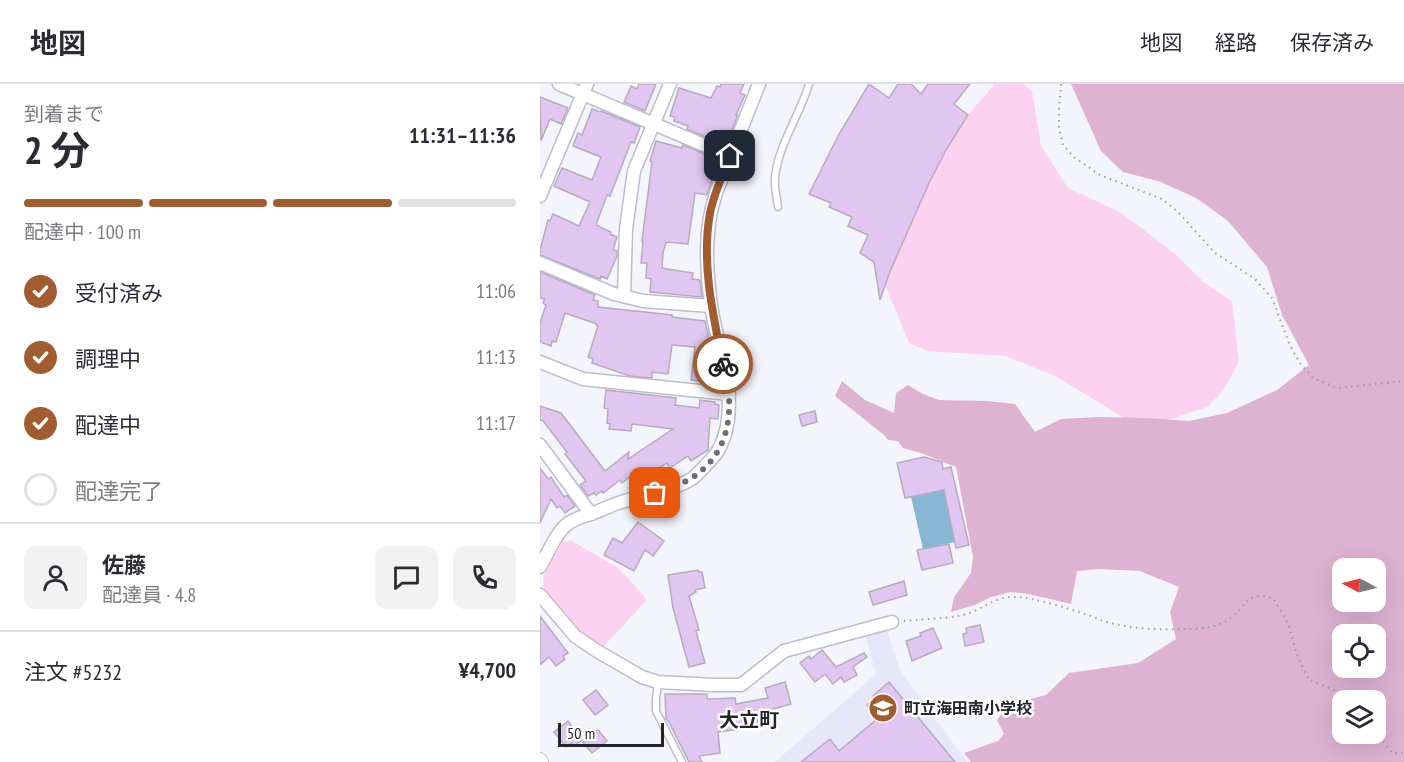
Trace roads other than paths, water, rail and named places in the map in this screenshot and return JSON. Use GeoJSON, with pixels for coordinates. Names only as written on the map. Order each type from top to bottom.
{"type":"FeatureCollection","features":[{"type":"Feature","properties":{"kind":"street"},"geometry":{"type":"LineString","coordinates":[[560,84],[585,89],[653,124],[730,156]]}},
{"type":"Feature","properties":{"kind":"street"},"geometry":{"type":"LineString","coordinates":[[624,296],[626,229],[634,171],[670,84]]}},
{"type":"Feature","properties":{"kind":"street"},"geometry":{"type":"LineString","coordinates":[[540,567],[561,529],[576,519],[623,501],[671,489],[694,477],[720,449],[726,434],[729,394],[711,306],[707,232],[710,211],[759,84]]}},
{"type":"Feature","properties":{"kind":"street"},"geometry":{"type":"LineString","coordinates":[[540,196],[585,89]]}},
{"type":"Feature","properties":{"kind":"street"},"geometry":{"type":"LineString","coordinates":[[540,263],[614,294],[643,301],[711,306]]}},
{"type":"Feature","properties":{"kind":"street"},"geometry":{"type":"LineString","coordinates":[[540,362],[583,379],[729,394]]}},
{"type":"Feature","properties":{"kind":"street"},"geometry":{"type":"LineString","coordinates":[[540,445],[591,514]]}},
{"type":"Feature","properties":{"kind":"street"},"geometry":{"type":"LineString","coordinates":[[540,595],[575,636],[642,677],[658,682],[741,685],[784,651],[892,622]]}},
{"type":"Feature","properties":{"kind":"lane"},"geometry":{"type":"LineString","coordinates":[[777,207],[775,179],[779,162],[809,84]]}},
{"type":"Feature","properties":{"kind":"lane"},"geometry":{"type":"LineString","coordinates":[[658,682],[656,711],[682,762]]}},
{"type":"Feature","properties":{"kind":"water"},"geometry":{"type":"Polygon","coordinates":[[[944,490],[955,542],[923,549],[911,497],[944,490]]]}},
{"type":"Feature","properties":{"kind":"place","name":"町立海田南小学校"},"geometry":{"type":"Point","coordinates":[883,708]}},
{"type":"Feature","properties":{"kind":"district","name":"大立町"},"geometry":{"type":"Point","coordinates":[749,720]}}]}
